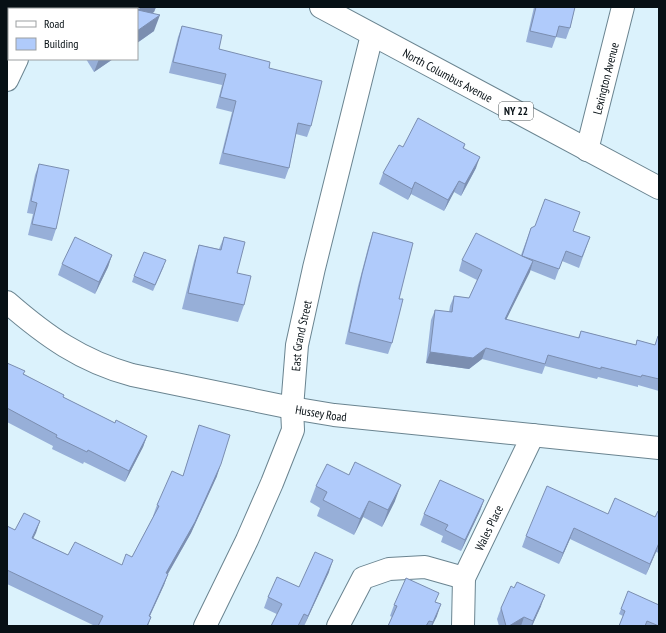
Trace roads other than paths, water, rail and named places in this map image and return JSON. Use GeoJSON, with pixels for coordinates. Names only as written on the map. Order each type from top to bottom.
{"type":"FeatureCollection","features":[{"type":"Feature","properties":{"kind":"street","name":"North Columbus Avenue"},"geometry":{"type":"LineString","coordinates":[[321,7],[345,13],[372,35],[659,188]]}},
{"type":"Feature","properties":{"kind":"street","name":"Lexington Avenue"},"geometry":{"type":"LineString","coordinates":[[587,150],[623,7]]}},
{"type":"Feature","properties":{"kind":"street","name":"East Grand Street"},"geometry":{"type":"LineString","coordinates":[[205,626],[247,540],[293,430],[292,408],[297,345],[314,268],[372,35]]}},
{"type":"Feature","properties":{"kind":"street"},"geometry":{"type":"LineString","coordinates":[[7,80],[17,60]]}},
{"type":"Feature","properties":{"kind":"street","name":"Hussey Road"},"geometry":{"type":"LineString","coordinates":[[7,302],[46,334],[89,361],[110,370],[132,375],[292,408],[334,415],[659,448]]}},
{"type":"Feature","properties":{"kind":"street","name":"Wales Place"},"geometry":{"type":"LineString","coordinates":[[463,626],[464,578],[533,434]]}},
{"type":"Feature","properties":{"kind":"street"},"geometry":{"type":"LineString","coordinates":[[338,626],[363,578],[389,569],[425,567],[464,578]]}}]}
